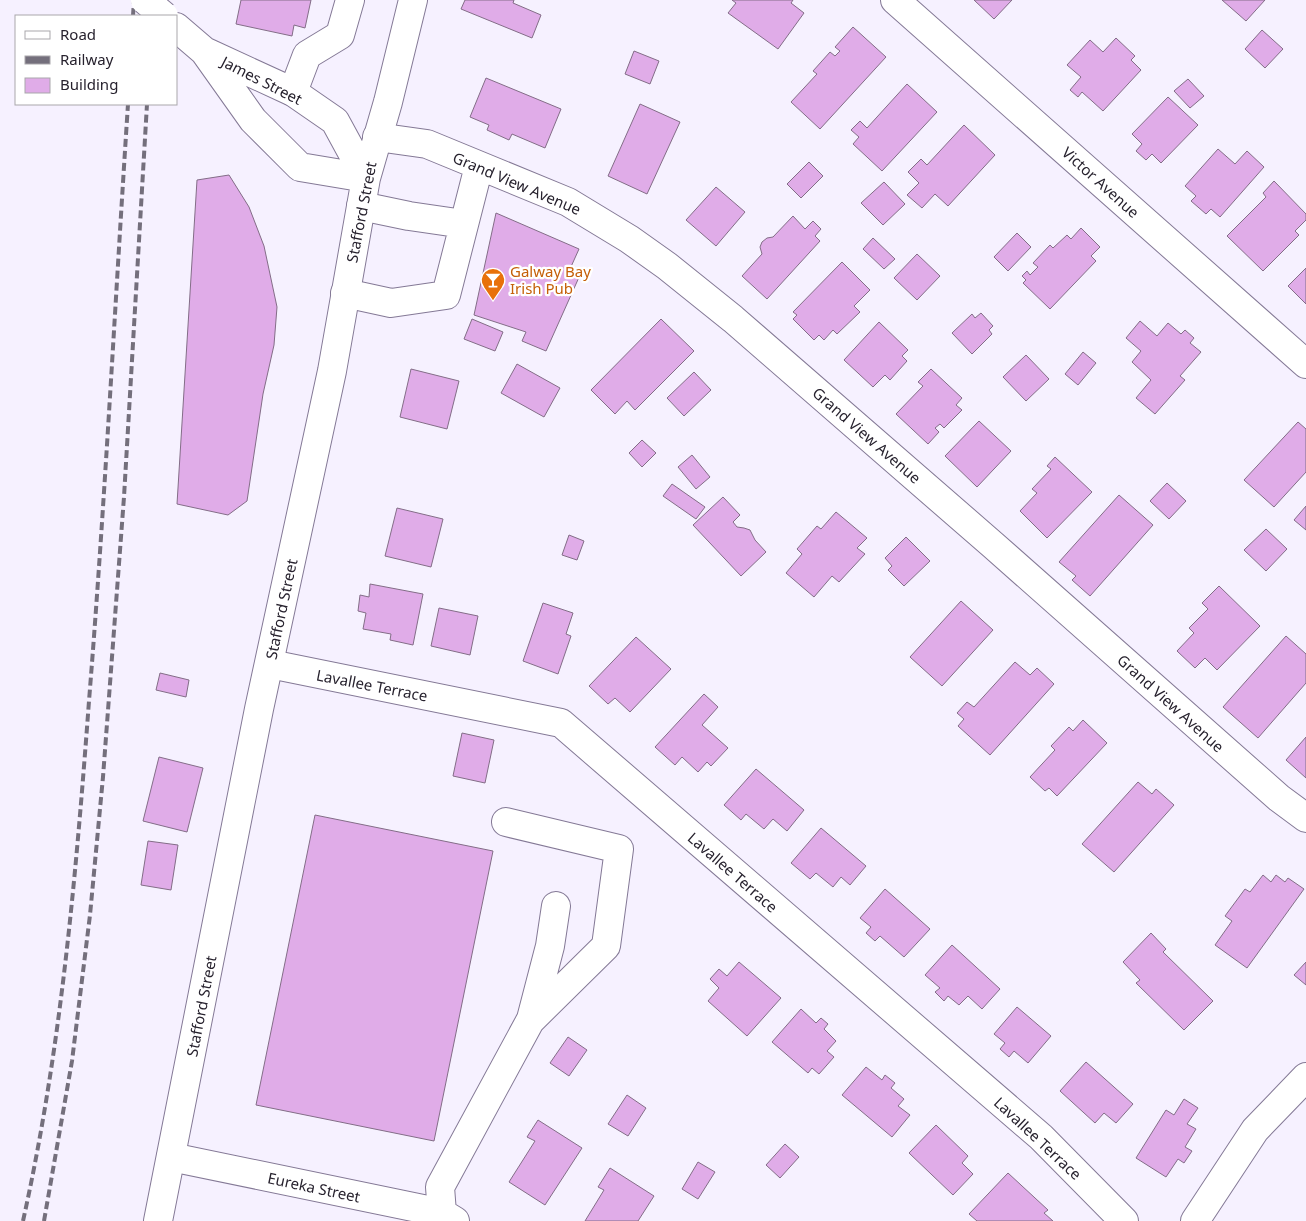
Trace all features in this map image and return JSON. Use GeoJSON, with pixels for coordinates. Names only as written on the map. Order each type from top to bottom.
{"type":"FeatureCollection","features":[{"type":"Feature","properties":{"kind":"street"},"geometry":{"type":"LineString","coordinates":[[145,0],[163,15]]}},
{"type":"Feature","properties":{"kind":"street"},"geometry":{"type":"LineString","coordinates":[[293,92],[307,55],[340,35],[350,0]]}},
{"type":"Feature","properties":{"kind":"street","name":"Stafford Street"},"geometry":{"type":"LineString","coordinates":[[158,1221],[258,718],[332,371],[360,206],[413,0]]}},
{"type":"Feature","properties":{"kind":"street","name":"Victor Avenue"},"geometry":{"type":"LineString","coordinates":[[896,0],[1306,364]]}},
{"type":"Feature","properties":{"kind":"street","name":"James Street"},"geometry":{"type":"LineString","coordinates":[[178,29],[204,51],[253,120],[300,167],[366,178]]}},
{"type":"Feature","properties":{"kind":"street","name":"James Street"},"geometry":{"type":"LineString","coordinates":[[204,51],[293,92],[335,121],[366,178]]}},
{"type":"Feature","properties":{"kind":"street","name":"Grand View Avenue"},"geometry":{"type":"LineString","coordinates":[[377,137],[427,144],[568,202],[629,239],[686,280],[993,545],[1279,798],[1306,818]]}},
{"type":"Feature","properties":{"kind":"street"},"geometry":{"type":"LineString","coordinates":[[345,293],[391,303],[446,295],[479,166]]}},
{"type":"Feature","properties":{"kind":"street"},"geometry":{"type":"LineString","coordinates":[[360,206],[408,216],[464,224]]}},
{"type":"Feature","properties":{"kind":"street","name":"Lavallee Terrace"},"geometry":{"type":"LineString","coordinates":[[270,664],[561,723],[1041,1137],[1124,1221]]}},
{"type":"Feature","properties":{"kind":"street"},"geometry":{"type":"LineString","coordinates":[[506,822],[619,849],[606,946],[530,1021]]}},
{"type":"Feature","properties":{"kind":"street"},"geometry":{"type":"LineString","coordinates":[[448,1217],[440,1187],[530,1021],[550,946],[556,906]]}},
{"type":"Feature","properties":{"kind":"street"},"geometry":{"type":"LineString","coordinates":[[1195,1221],[1255,1130],[1306,1077]]}},
{"type":"Feature","properties":{"kind":"street","name":"Eureka Street"},"geometry":{"type":"LineString","coordinates":[[172,1157],[448,1217]]}},
{"type":"Feature","properties":{"kind":"building"},"geometry":{"type":"Polygon","coordinates":[[[241,0],[311,0],[305,28],[294,25],[292,36],[236,24],[241,0]]]}},
{"type":"Feature","properties":{"kind":"building"},"geometry":{"type":"Polygon","coordinates":[[[465,0],[514,0],[513,3],[541,15],[532,38],[461,9],[465,0]]]}},
{"type":"Feature","properties":{"kind":"building"},"geometry":{"type":"Polygon","coordinates":[[[732,0],[793,0],[791,3],[804,13],[778,49],[728,13],[736,3],[732,0]]]}},
{"type":"Feature","properties":{"kind":"building"},"geometry":{"type":"Polygon","coordinates":[[[974,0],[1012,0],[994,19],[974,0]]]}},
{"type":"Feature","properties":{"kind":"building"},"geometry":{"type":"Polygon","coordinates":[[[1222,0],[1265,0],[1246,21],[1222,0]]]}},
{"type":"Feature","properties":{"kind":"building"},"geometry":{"type":"Polygon","coordinates":[[[853,27],[886,57],[820,129],[791,102],[817,74],[813,71],[830,52],[835,56],[840,51],[835,47],[853,27]]]}},
{"type":"Feature","properties":{"kind":"building"},"geometry":{"type":"Polygon","coordinates":[[[1262,30],[1283,49],[1265,68],[1245,49],[1262,30]]]}},
{"type":"Feature","properties":{"kind":"building"},"geometry":{"type":"Polygon","coordinates":[[[1116,38],[1135,56],[1131,60],[1141,70],[1103,111],[1082,92],[1078,97],[1070,90],[1081,77],[1067,65],[1090,40],[1103,52],[1116,38]]]}},
{"type":"Feature","properties":{"kind":"building"},"geometry":{"type":"Polygon","coordinates":[[[634,51],[659,61],[650,84],[625,74],[634,51]]]}},
{"type":"Feature","properties":{"kind":"building"},"geometry":{"type":"Polygon","coordinates":[[[486,78],[561,109],[545,148],[512,134],[509,140],[487,130],[489,125],[470,117],[486,78]]]}},
{"type":"Feature","properties":{"kind":"building"},"geometry":{"type":"Polygon","coordinates":[[[1188,79],[1204,96],[1190,108],[1174,91],[1188,79]]]}},
{"type":"Feature","properties":{"kind":"building"},"geometry":{"type":"Polygon","coordinates":[[[907,84],[937,112],[882,171],[853,144],[859,137],[851,130],[860,121],[867,128],[907,84]]]}},
{"type":"Feature","properties":{"kind":"building"},"geometry":{"type":"Polygon","coordinates":[[[1168,97],[1198,125],[1161,163],[1152,154],[1146,160],[1136,151],[1142,144],[1132,134],[1168,97]]]}},
{"type":"Feature","properties":{"kind":"building"},"geometry":{"type":"Polygon","coordinates":[[[640,104],[680,122],[647,194],[608,176],[640,104]]]}},
{"type":"Feature","properties":{"kind":"building"},"geometry":{"type":"Polygon","coordinates":[[[964,125],[995,155],[948,206],[935,194],[922,208],[907,195],[919,183],[908,172],[921,159],[927,165],[964,125]]]}},
{"type":"Feature","properties":{"kind":"building"},"geometry":{"type":"Polygon","coordinates":[[[1218,149],[1235,164],[1247,151],[1264,167],[1220,217],[1211,209],[1206,214],[1191,201],[1196,196],[1185,186],[1218,149]]]}},
{"type":"Feature","properties":{"kind":"building"},"geometry":{"type":"Polygon","coordinates":[[[809,162],[823,176],[801,198],[787,184],[809,162]]]}},
{"type":"Feature","properties":{"kind":"building"},"geometry":{"type":"Polygon","coordinates":[[[229,175],[249,207],[264,246],[277,307],[274,345],[263,394],[247,501],[228,515],[177,504],[197,180],[229,175]]]}},
{"type":"Feature","properties":{"kind":"building"},"geometry":{"type":"Polygon","coordinates":[[[1274,181],[1306,214],[1306,220],[1295,231],[1299,235],[1263,271],[1227,236],[1266,197],[1263,193],[1274,181]]]}},
{"type":"Feature","properties":{"kind":"building"},"geometry":{"type":"Polygon","coordinates":[[[884,182],[905,204],[883,225],[861,203],[884,182]]]}},
{"type":"Feature","properties":{"kind":"building"},"geometry":{"type":"Polygon","coordinates":[[[716,187],[745,212],[716,246],[686,220],[716,187]]]}},
{"type":"Feature","properties":{"kind":"building"},"geometry":{"type":"Polygon","coordinates":[[[496,213],[579,249],[570,269],[580,275],[546,351],[522,341],[526,332],[474,315],[496,213]]]}},
{"type":"Feature","properties":{"kind":"building"},"geometry":{"type":"Polygon","coordinates":[[[793,216],[805,229],[813,221],[821,229],[815,236],[820,241],[767,299],[742,276],[762,254],[760,247],[762,242],[767,238],[773,237],[793,216]]]}},
{"type":"Feature","properties":{"kind":"building"},"geometry":{"type":"Polygon","coordinates":[[[1081,228],[1100,247],[1091,256],[1096,261],[1050,309],[1023,283],[1026,280],[1022,276],[1027,271],[1030,275],[1038,267],[1033,263],[1050,245],[1053,248],[1067,235],[1071,239],[1081,228]]]}},
{"type":"Feature","properties":{"kind":"building"},"geometry":{"type":"Polygon","coordinates":[[[1017,233],[1031,247],[1008,271],[994,257],[1017,233]]]}},
{"type":"Feature","properties":{"kind":"building"},"geometry":{"type":"Polygon","coordinates":[[[873,238],[895,259],[884,269],[863,249],[873,238]]]}},
{"type":"Feature","properties":{"kind":"building"},"geometry":{"type":"Polygon","coordinates":[[[917,254],[940,276],[917,300],[894,278],[917,254]]]}},
{"type":"Feature","properties":{"kind":"building"},"geometry":{"type":"Polygon","coordinates":[[[842,262],[870,290],[854,306],[860,312],[837,334],[833,330],[824,340],[819,335],[814,340],[793,319],[797,315],[793,312],[842,262]]]}},
{"type":"Feature","properties":{"kind":"building"},"geometry":{"type":"Polygon","coordinates":[[[1306,268],[1306,304],[1288,286],[1306,268]]]}},
{"type":"Feature","properties":{"kind":"building"},"geometry":{"type":"Polygon","coordinates":[[[981,313],[993,326],[989,330],[992,334],[972,354],[952,333],[972,314],[975,318],[981,313]]]}},
{"type":"Feature","properties":{"kind":"building"},"geometry":{"type":"Polygon","coordinates":[[[472,319],[503,332],[495,351],[464,339],[472,319]]]}},
{"type":"Feature","properties":{"kind":"building"},"geometry":{"type":"Polygon","coordinates":[[[661,319],[694,351],[635,410],[627,401],[615,414],[591,390],[661,319]]]}},
{"type":"Feature","properties":{"kind":"building"},"geometry":{"type":"Polygon","coordinates":[[[1140,321],[1157,336],[1168,323],[1181,334],[1185,330],[1194,338],[1190,343],[1201,352],[1180,376],[1185,380],[1155,414],[1136,398],[1151,380],[1132,362],[1141,351],[1126,338],[1140,321]]]}},
{"type":"Feature","properties":{"kind":"building"},"geometry":{"type":"Polygon","coordinates":[[[879,322],[908,350],[902,356],[907,361],[890,380],[885,375],[873,387],[844,360],[879,322]]]}},
{"type":"Feature","properties":{"kind":"building"},"geometry":{"type":"Polygon","coordinates":[[[1083,352],[1096,363],[1078,385],[1065,374],[1083,352]]]}},
{"type":"Feature","properties":{"kind":"building"},"geometry":{"type":"Polygon","coordinates":[[[1026,355],[1049,379],[1026,401],[1003,377],[1026,355]]]}},
{"type":"Feature","properties":{"kind":"building"},"geometry":{"type":"Polygon","coordinates":[[[517,364],[560,388],[544,417],[501,393],[517,364]]]}},
{"type":"Feature","properties":{"kind":"building"},"geometry":{"type":"Polygon","coordinates":[[[411,369],[459,381],[447,429],[400,417],[411,369]]]}},
{"type":"Feature","properties":{"kind":"building"},"geometry":{"type":"Polygon","coordinates":[[[931,369],[962,398],[956,405],[962,410],[944,428],[940,424],[935,428],[939,432],[928,444],[896,414],[923,386],[918,382],[931,369]]]}},
{"type":"Feature","properties":{"kind":"building"},"geometry":{"type":"Polygon","coordinates":[[[694,372],[711,390],[684,416],[667,398],[694,372]]]}},
{"type":"Feature","properties":{"kind":"building"},"geometry":{"type":"Polygon","coordinates":[[[979,421],[1011,451],[977,487],[945,456],[979,421]]]}},
{"type":"Feature","properties":{"kind":"building"},"geometry":{"type":"Polygon","coordinates":[[[1298,422],[1306,429],[1306,472],[1274,507],[1244,480],[1298,422]]]}},
{"type":"Feature","properties":{"kind":"building"},"geometry":{"type":"Polygon","coordinates":[[[642,440],[656,453],[642,467],[629,453],[642,440]]]}},
{"type":"Feature","properties":{"kind":"building"},"geometry":{"type":"Polygon","coordinates":[[[692,455],[710,477],[696,489],[678,467],[692,455]]]}},
{"type":"Feature","properties":{"kind":"building"},"geometry":{"type":"Polygon","coordinates":[[[1055,457],[1092,492],[1047,538],[1020,511],[1037,493],[1032,489],[1051,469],[1047,466],[1055,457]]]}},
{"type":"Feature","properties":{"kind":"building"},"geometry":{"type":"Polygon","coordinates":[[[1167,483],[1186,501],[1169,519],[1150,501],[1167,483]]]}},
{"type":"Feature","properties":{"kind":"building"},"geometry":{"type":"Polygon","coordinates":[[[672,484],[705,507],[696,519],[663,496],[672,484]]]}},
{"type":"Feature","properties":{"kind":"building"},"geometry":{"type":"Polygon","coordinates":[[[1119,495],[1153,525],[1090,596],[1072,580],[1076,576],[1059,562],[1119,495]]]}},
{"type":"Feature","properties":{"kind":"building"},"geometry":{"type":"Polygon","coordinates":[[[723,497],[740,515],[733,522],[737,527],[750,530],[755,540],[766,552],[741,576],[693,525],[723,497]]]}},
{"type":"Feature","properties":{"kind":"building"},"geometry":{"type":"Polygon","coordinates":[[[1306,506],[1306,530],[1294,520],[1306,506]]]}},
{"type":"Feature","properties":{"kind":"building"},"geometry":{"type":"Polygon","coordinates":[[[397,508],[443,519],[431,567],[385,556],[397,508]]]}},
{"type":"Feature","properties":{"kind":"building"},"geometry":{"type":"Polygon","coordinates":[[[836,512],[867,538],[857,548],[865,554],[839,582],[832,576],[814,597],[786,573],[802,554],[797,549],[817,526],[821,529],[836,512]]]}},
{"type":"Feature","properties":{"kind":"building"},"geometry":{"type":"Polygon","coordinates":[[[1266,529],[1287,549],[1266,571],[1244,550],[1266,529]]]}},
{"type":"Feature","properties":{"kind":"building"},"geometry":{"type":"Polygon","coordinates":[[[569,535],[584,541],[577,560],[562,555],[569,535]]]}},
{"type":"Feature","properties":{"kind":"building"},"geometry":{"type":"Polygon","coordinates":[[[906,537],[930,561],[904,586],[888,570],[892,566],[885,558],[906,537]]]}},
{"type":"Feature","properties":{"kind":"building"},"geometry":{"type":"Polygon","coordinates":[[[370,584],[423,594],[413,645],[390,640],[391,634],[363,629],[366,613],[358,611],[360,595],[369,597],[370,584]]]}},
{"type":"Feature","properties":{"kind":"building"},"geometry":{"type":"Polygon","coordinates":[[[1219,586],[1260,626],[1217,670],[1205,658],[1195,668],[1177,651],[1194,633],[1189,628],[1208,609],[1202,603],[1219,586]]]}},
{"type":"Feature","properties":{"kind":"building"},"geometry":{"type":"Polygon","coordinates":[[[961,601],[993,630],[942,686],[910,657],[961,601]]]}},
{"type":"Feature","properties":{"kind":"building"},"geometry":{"type":"Polygon","coordinates":[[[543,603],[573,613],[566,634],[571,636],[558,674],[523,661],[543,603]]]}},
{"type":"Feature","properties":{"kind":"building"},"geometry":{"type":"Polygon","coordinates":[[[439,608],[478,616],[470,655],[431,646],[439,608]]]}},
{"type":"Feature","properties":{"kind":"building"},"geometry":{"type":"Polygon","coordinates":[[[1286,636],[1306,654],[1306,683],[1258,738],[1223,707],[1286,636]]]}},
{"type":"Feature","properties":{"kind":"building"},"geometry":{"type":"Polygon","coordinates":[[[636,637],[671,669],[630,712],[615,698],[608,704],[589,686],[636,637]]]}},
{"type":"Feature","properties":{"kind":"building"},"geometry":{"type":"Polygon","coordinates":[[[1015,662],[1030,675],[1037,668],[1054,684],[990,755],[958,726],[964,719],[957,713],[967,702],[974,707],[1015,662]]]}},
{"type":"Feature","properties":{"kind":"building"},"geometry":{"type":"Polygon","coordinates":[[[160,673],[189,680],[186,697],[156,690],[160,673]]]}},
{"type":"Feature","properties":{"kind":"building"},"geometry":{"type":"Polygon","coordinates":[[[704,694],[718,707],[702,725],[728,748],[711,766],[707,762],[698,772],[682,757],[675,765],[655,747],[704,694]]]}},
{"type":"Feature","properties":{"kind":"building"},"geometry":{"type":"Polygon","coordinates":[[[1083,720],[1107,743],[1057,796],[1049,788],[1045,791],[1030,777],[1055,750],[1051,746],[1069,727],[1073,731],[1083,720]]]}},
{"type":"Feature","properties":{"kind":"building"},"geometry":{"type":"Polygon","coordinates":[[[462,733],[494,740],[485,783],[453,776],[462,733]]]}},
{"type":"Feature","properties":{"kind":"building"},"geometry":{"type":"Polygon","coordinates":[[[1306,737],[1306,778],[1286,760],[1306,737]]]}},
{"type":"Feature","properties":{"kind":"building"},"geometry":{"type":"Polygon","coordinates":[[[159,757],[203,768],[187,832],[143,821],[159,757]]]}},
{"type":"Feature","properties":{"kind":"building"},"geometry":{"type":"Polygon","coordinates":[[[756,769],[804,810],[787,831],[773,819],[764,829],[746,814],[741,820],[724,805],[756,769]]]}},
{"type":"Feature","properties":{"kind":"building"},"geometry":{"type":"Polygon","coordinates":[[[1138,782],[1152,794],[1156,789],[1174,805],[1114,872],[1082,844],[1138,782]]]}},
{"type":"Feature","properties":{"kind":"building"},"geometry":{"type":"Polygon","coordinates":[[[315,815],[493,851],[434,1141],[256,1105],[315,815]]]}},
{"type":"Feature","properties":{"kind":"building"},"geometry":{"type":"Polygon","coordinates":[[[821,828],[866,866],[850,885],[841,877],[833,887],[816,873],[810,879],[791,863],[821,828]]]}},
{"type":"Feature","properties":{"kind":"building"},"geometry":{"type":"Polygon","coordinates":[[[148,841],[178,845],[171,890],[141,885],[148,841]]]}},
{"type":"Feature","properties":{"kind":"building"},"geometry":{"type":"Polygon","coordinates":[[[1263,875],[1271,882],[1276,875],[1285,882],[1288,878],[1304,889],[1247,968],[1215,945],[1232,921],[1225,916],[1245,889],[1250,892],[1263,875]]]}},
{"type":"Feature","properties":{"kind":"building"},"geometry":{"type":"Polygon","coordinates":[[[885,889],[930,929],[904,957],[880,936],[875,941],[866,933],[871,927],[860,918],[885,889]]]}},
{"type":"Feature","properties":{"kind":"building"},"geometry":{"type":"Polygon","coordinates":[[[1151,933],[1166,949],[1163,952],[1213,1001],[1184,1030],[1136,983],[1140,980],[1123,962],[1151,933]]]}},
{"type":"Feature","properties":{"kind":"building"},"geometry":{"type":"Polygon","coordinates":[[[952,945],[1000,989],[982,1009],[968,996],[959,1005],[948,996],[944,1001],[935,992],[940,988],[925,975],[952,945]]]}},
{"type":"Feature","properties":{"kind":"building"},"geometry":{"type":"Polygon","coordinates":[[[739,962],[781,998],[747,1036],[708,1001],[719,988],[710,979],[719,969],[727,976],[739,962]]]}},
{"type":"Feature","properties":{"kind":"building"},"geometry":{"type":"Polygon","coordinates":[[[1306,962],[1306,985],[1294,975],[1306,962]]]}},
{"type":"Feature","properties":{"kind":"building"},"geometry":{"type":"Polygon","coordinates":[[[1017,1007],[1051,1036],[1028,1063],[1014,1051],[1009,1057],[1000,1049],[1005,1043],[994,1034],[1017,1007]]]}},
{"type":"Feature","properties":{"kind":"building"},"geometry":{"type":"Polygon","coordinates":[[[801,1009],[816,1023],[821,1018],[828,1024],[824,1029],[836,1041],[827,1051],[834,1057],[819,1074],[812,1068],[808,1073],[772,1042],[801,1009]]]}},
{"type":"Feature","properties":{"kind":"building"},"geometry":{"type":"Polygon","coordinates":[[[568,1037],[587,1050],[569,1076],[550,1063],[568,1037]]]}},
{"type":"Feature","properties":{"kind":"building"},"geometry":{"type":"Polygon","coordinates":[[[1086,1062],[1133,1104],[1116,1123],[1104,1113],[1095,1123],[1060,1091],[1086,1062]]]}},
{"type":"Feature","properties":{"kind":"building"},"geometry":{"type":"Polygon","coordinates":[[[866,1067],[882,1080],[885,1075],[895,1083],[891,1088],[904,1099],[898,1106],[910,1115],[892,1137],[842,1095],[866,1067]]]}},
{"type":"Feature","properties":{"kind":"building"},"geometry":{"type":"Polygon","coordinates":[[[627,1095],[646,1108],[628,1136],[608,1124],[627,1095]]]}},
{"type":"Feature","properties":{"kind":"building"},"geometry":{"type":"Polygon","coordinates":[[[1184,1099],[1198,1108],[1187,1124],[1196,1129],[1185,1147],[1192,1151],[1184,1163],[1178,1159],[1166,1177],[1136,1158],[1166,1110],[1174,1115],[1184,1099]]]}},
{"type":"Feature","properties":{"kind":"building"},"geometry":{"type":"Polygon","coordinates":[[[538,1120],[582,1148],[545,1205],[509,1182],[535,1141],[527,1137],[538,1120]]]}},
{"type":"Feature","properties":{"kind":"building"},"geometry":{"type":"Polygon","coordinates":[[[936,1125],[968,1156],[962,1163],[973,1174],[953,1195],[909,1153],[936,1125]]]}},
{"type":"Feature","properties":{"kind":"building"},"geometry":{"type":"Polygon","coordinates":[[[785,1144],[799,1157],[780,1178],[766,1165],[785,1144]]]}},
{"type":"Feature","properties":{"kind":"building"},"geometry":{"type":"Polygon","coordinates":[[[698,1162],[715,1172],[698,1199],[682,1189],[698,1162]]]}},
{"type":"Feature","properties":{"kind":"building"},"geometry":{"type":"Polygon","coordinates":[[[610,1168],[654,1196],[638,1221],[585,1221],[604,1190],[598,1187],[610,1168]]]}},
{"type":"Feature","properties":{"kind":"building"},"geometry":{"type":"Polygon","coordinates":[[[1008,1173],[1048,1210],[1044,1213],[1053,1221],[977,1221],[969,1214],[1008,1173]]]}},
{"type":"Feature","properties":{"kind":"railway"},"geometry":{"type":"LineString","coordinates":[[133,15],[134,0]]}},
{"type":"Feature","properties":{"kind":"railway"},"geometry":{"type":"LineString","coordinates":[[152,15],[153,0]]}},
{"type":"Feature","properties":{"kind":"railway"},"geometry":{"type":"LineString","coordinates":[[23,1221],[48,1092],[72,897],[100,552],[128,105]]}},
{"type":"Feature","properties":{"kind":"railway"},"geometry":{"type":"LineString","coordinates":[[44,1221],[72,1061],[90,915],[103,777],[124,497],[147,105]]}},
{"type":"Feature","properties":{"kind":"place","name":"Galway Bay Irish Pub"},"geometry":{"type":"Point","coordinates":[493,301]}}]}
